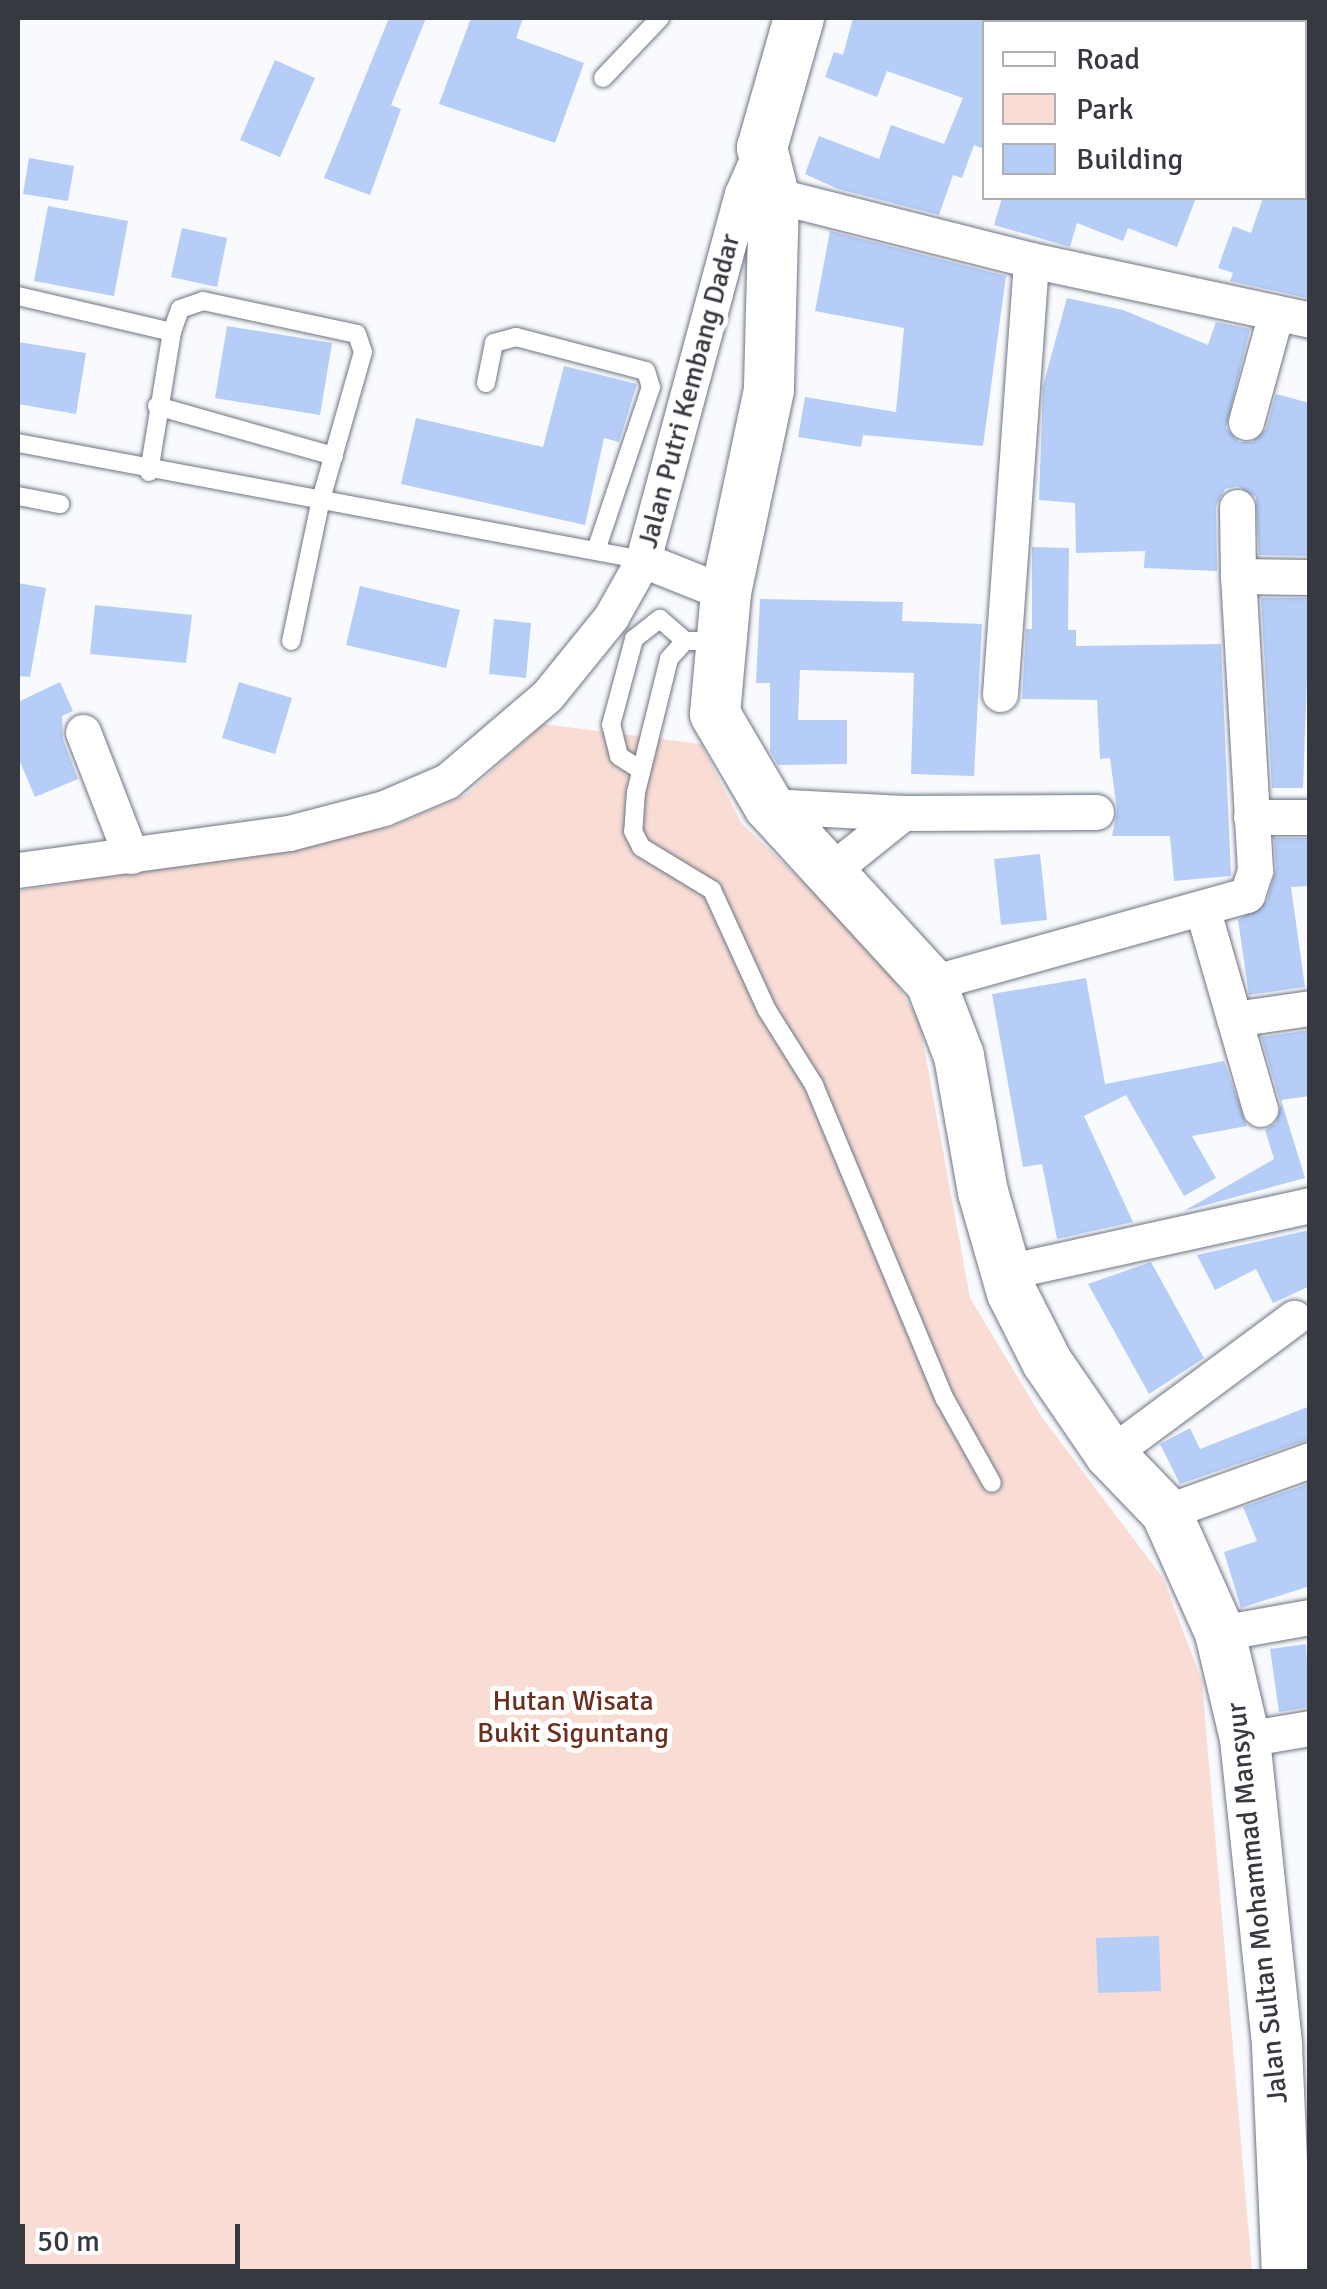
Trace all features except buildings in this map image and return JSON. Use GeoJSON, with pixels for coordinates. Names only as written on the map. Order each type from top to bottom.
{"type":"FeatureCollection","features":[{"type":"Feature","properties":{"kind":"street","name":"Jalan Sultan Mohammad Mansyur"},"geometry":{"type":"LineString","coordinates":[[799,18],[768,171],[768,390],[710,625],[715,714],[769,806],[832,870],[931,983],[959,1056],[983,1192],[1006,1272],[1047,1362],[1110,1454],[1166,1512],[1220,1633],[1245,1739],[1277,2046],[1296,2170],[1287,2272]]}},
{"type":"Feature","properties":{"kind":"street"},"geometry":{"type":"LineString","coordinates":[[768,171],[1032,260],[1293,316],[1246,422]]}},
{"type":"Feature","properties":{"kind":"street","name":"Jalan Putri Kembang Dadar"},"geometry":{"type":"LineString","coordinates":[[18,870],[289,832],[384,808],[447,781],[547,696],[611,618],[643,560],[742,194],[768,171]]}},
{"type":"Feature","properties":{"kind":"street"},"geometry":{"type":"LineString","coordinates":[[1000,694],[1032,260]]}},
{"type":"Feature","properties":{"kind":"street"},"geometry":{"type":"LineString","coordinates":[[931,983],[1204,911],[1247,895],[1254,870],[1238,576],[1238,507]]}},
{"type":"Feature","properties":{"kind":"street"},"geometry":{"type":"LineString","coordinates":[[643,560],[710,625]]}},
{"type":"Feature","properties":{"kind":"street"},"geometry":{"type":"LineString","coordinates":[[1238,576],[1310,577]]}},
{"type":"Feature","properties":{"kind":"street"},"geometry":{"type":"LineString","coordinates":[[83,732],[131,856]]}},
{"type":"Feature","properties":{"kind":"street"},"geometry":{"type":"LineString","coordinates":[[769,806],[903,814],[1096,812]]}},
{"type":"Feature","properties":{"kind":"street"},"geometry":{"type":"LineString","coordinates":[[832,870],[903,814]]}},
{"type":"Feature","properties":{"kind":"street"},"geometry":{"type":"LineString","coordinates":[[1251,818],[1310,817]]}},
{"type":"Feature","properties":{"kind":"street"},"geometry":{"type":"LineString","coordinates":[[1204,911],[1260,1109]]}},
{"type":"Feature","properties":{"kind":"street"},"geometry":{"type":"LineString","coordinates":[[1234,1019],[1310,1008]]}},
{"type":"Feature","properties":{"kind":"street"},"geometry":{"type":"LineString","coordinates":[[1006,1272],[1310,1205]]}},
{"type":"Feature","properties":{"kind":"street"},"geometry":{"type":"LineString","coordinates":[[1110,1454],[1294,1318]]}},
{"type":"Feature","properties":{"kind":"street"},"geometry":{"type":"LineString","coordinates":[[1166,1512],[1310,1460]]}},
{"type":"Feature","properties":{"kind":"street"},"geometry":{"type":"LineString","coordinates":[[1220,1633],[1310,1617]]}},
{"type":"Feature","properties":{"kind":"street"},"geometry":{"type":"LineString","coordinates":[[1245,1739],[1310,1728]]}},
{"type":"Feature","properties":{"kind":"lane"},"geometry":{"type":"LineString","coordinates":[[603,78],[660,18]]}},
{"type":"Feature","properties":{"kind":"lane"},"geometry":{"type":"LineString","coordinates":[[18,296],[172,332]]}},
{"type":"Feature","properties":{"kind":"lane"},"geometry":{"type":"LineString","coordinates":[[149,472],[157,406],[180,310],[203,301],[357,334],[362,352],[321,499],[291,642]]}},
{"type":"Feature","properties":{"kind":"lane"},"geometry":{"type":"LineString","coordinates":[[486,383],[494,343],[516,337],[646,370],[650,387],[596,550]]}},
{"type":"Feature","properties":{"kind":"lane"},"geometry":{"type":"LineString","coordinates":[[157,406],[334,456]]}},
{"type":"Feature","properties":{"kind":"lane"},"geometry":{"type":"LineString","coordinates":[[18,443],[149,472],[321,499],[643,560]]}},
{"type":"Feature","properties":{"kind":"lane"},"geometry":{"type":"LineString","coordinates":[[18,496],[60,504]]}},
{"type":"Feature","properties":{"kind":"lane"},"geometry":{"type":"LineString","coordinates":[[641,770],[619,756],[611,724],[634,640],[660,620],[710,625]]}},
{"type":"Feature","properties":{"kind":"lane"},"geometry":{"type":"LineString","coordinates":[[710,625],[669,659],[641,770],[633,831],[641,847],[712,890],[766,1010],[814,1085],[946,1399],[992,1483]]}},
{"type":"Feature","properties":{"kind":"green space","name":"Hutan Wisata Bukit Siguntang"},"geometry":{"type":"Polygon","coordinates":[[[543,724],[701,744],[742,824],[876,951],[919,1020],[970,1298],[1041,1416],[1163,1578],[1202,1681],[1252,2271],[18,2272],[18,891],[389,828],[467,794],[543,724]]]}}]}
